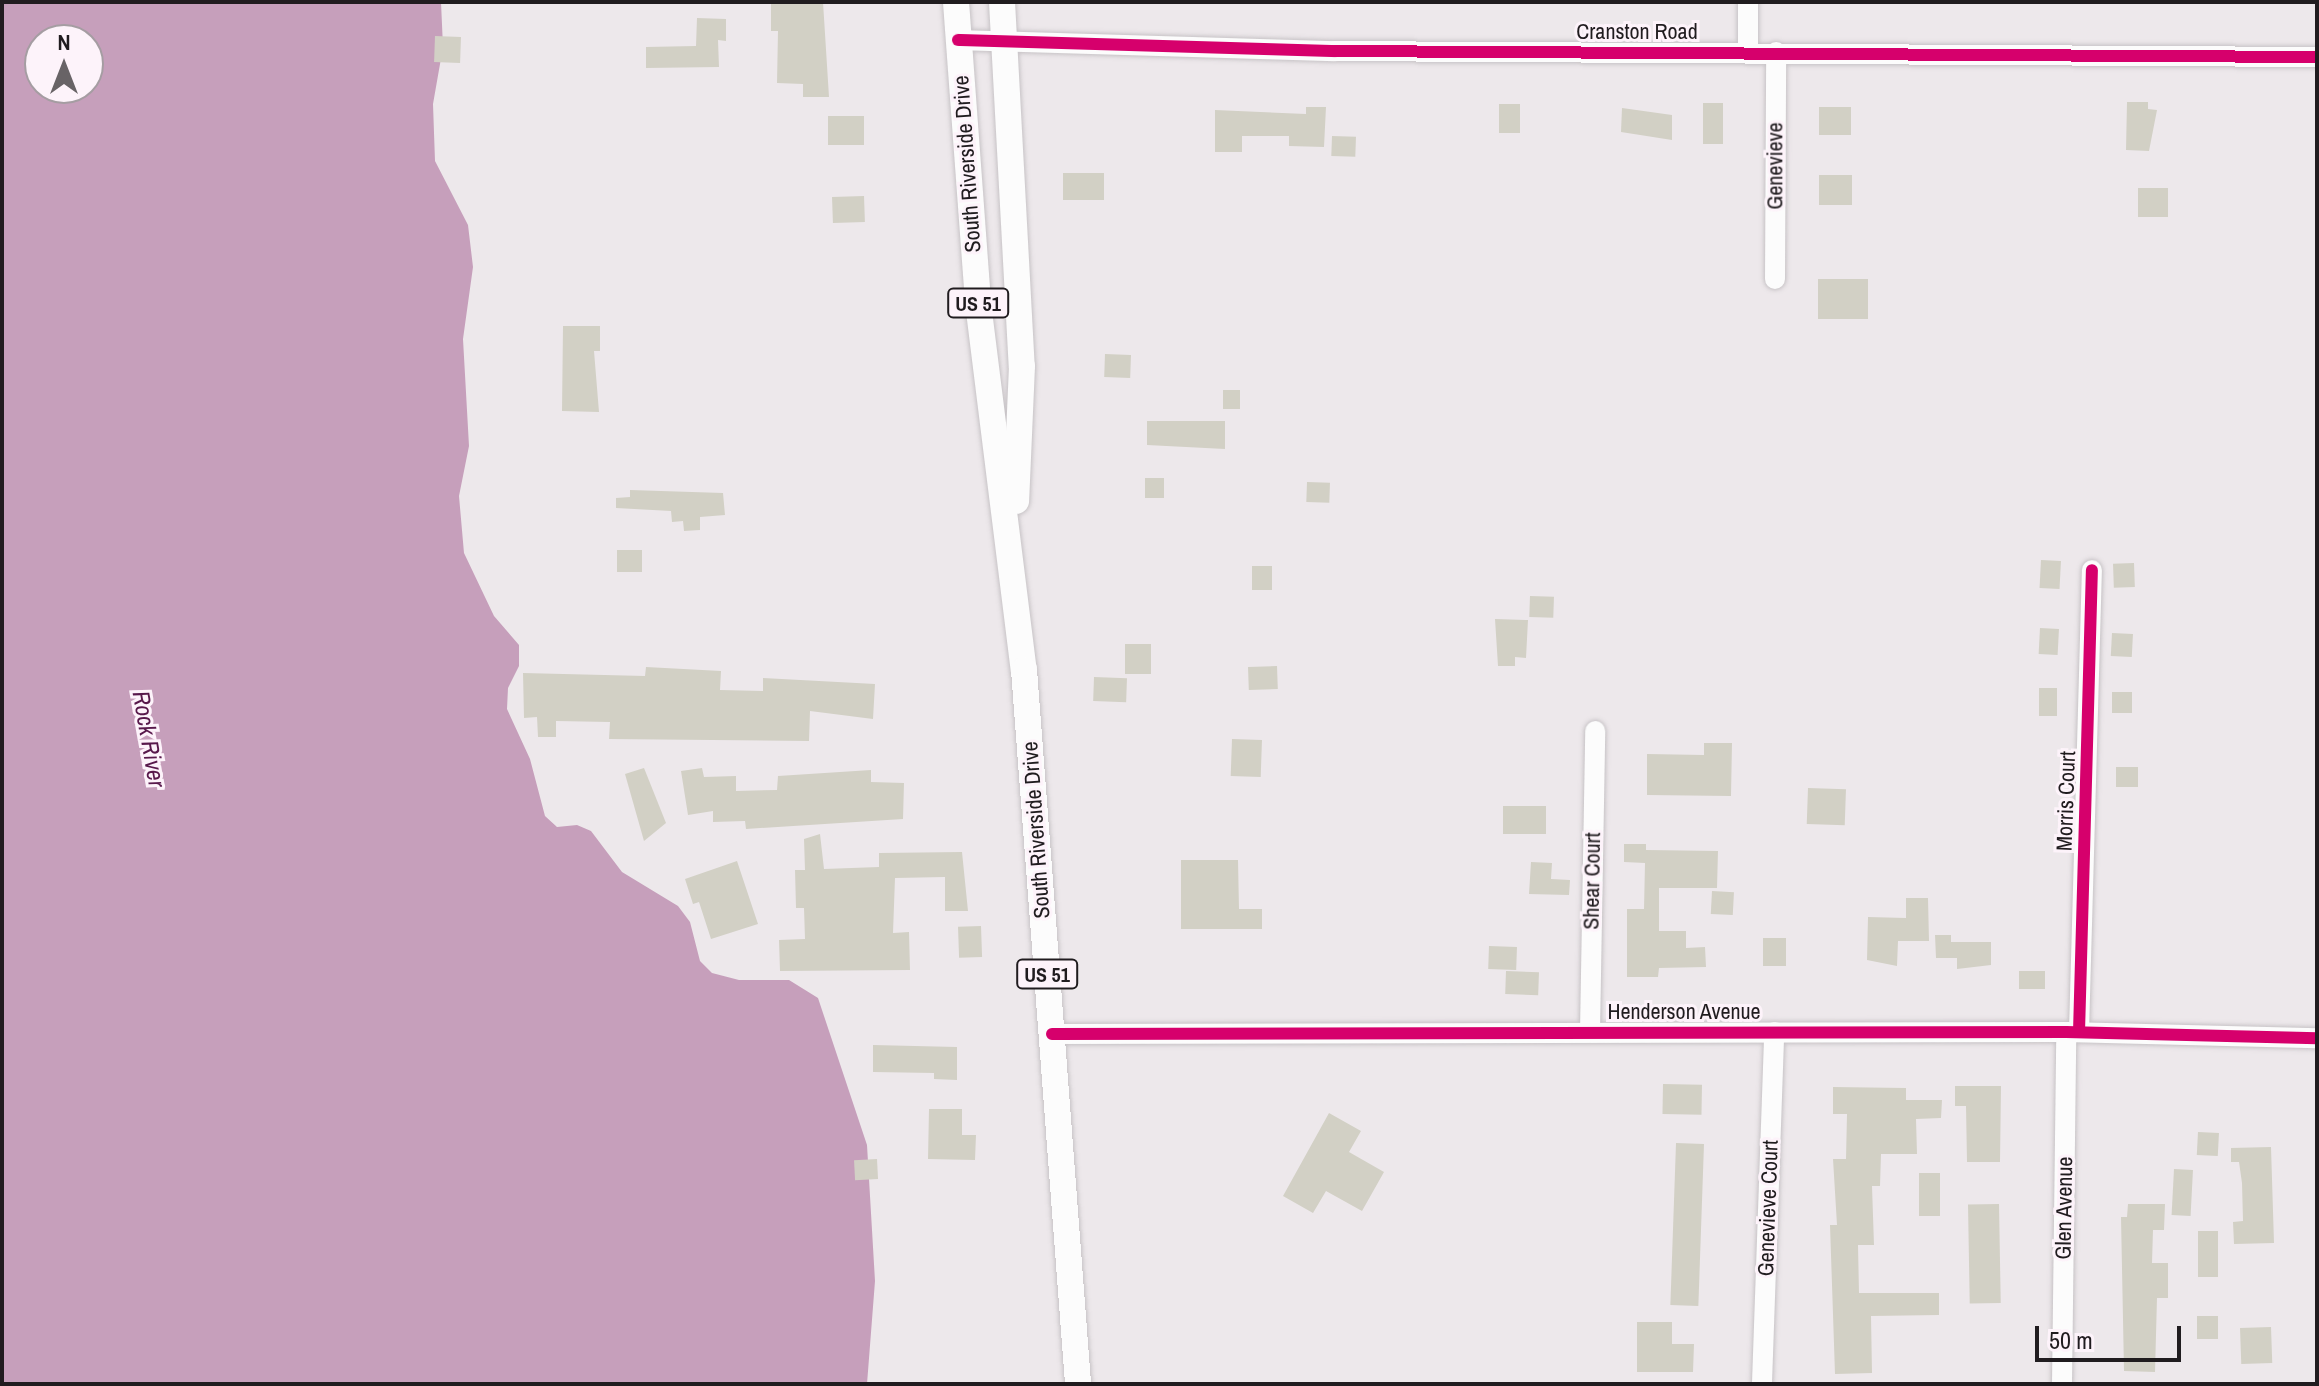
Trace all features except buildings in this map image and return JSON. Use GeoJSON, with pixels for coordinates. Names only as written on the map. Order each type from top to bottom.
{"type":"FeatureCollection","features":[{"type":"Feature","properties":{"kind":"main road","name":"South Riverside Drive"},"geometry":{"type":"LineString","coordinates":[[956,2],[978,303],[1013,564],[1078,1384]]}},
{"type":"Feature","properties":{"kind":"main road","name":"South Riverside Drive"},"geometry":{"type":"LineString","coordinates":[[1002,2],[1022,366],[1013,564]]}},
{"type":"Feature","properties":{"kind":"street"},"geometry":{"type":"LineString","coordinates":[[1748,2],[1748,52]]}},
{"type":"Feature","properties":{"kind":"street","name":"Cranston Road"},"geometry":{"type":"LineString","coordinates":[[958,40],[1334,51],[2317,57]]}},
{"type":"Feature","properties":{"kind":"street","name":"Genevieve"},"geometry":{"type":"LineString","coordinates":[[1775,279],[1776,52]]}},
{"type":"Feature","properties":{"kind":"street","name":"Morris Court"},"geometry":{"type":"LineString","coordinates":[[2073,1032],[2092,570]]}},
{"type":"Feature","properties":{"kind":"street","name":"Shear Court"},"geometry":{"type":"LineString","coordinates":[[1590,1032],[1595,731]]}},
{"type":"Feature","properties":{"kind":"street","name":"Genevieve Court"},"geometry":{"type":"LineString","coordinates":[[1762,1383],[1774,1032]]}},
{"type":"Feature","properties":{"kind":"street","name":"Henderson Avenue"},"geometry":{"type":"LineString","coordinates":[[1052,1034],[2073,1032],[2317,1038]]}},
{"type":"Feature","properties":{"kind":"street","name":"Glen Avenue"},"geometry":{"type":"LineString","coordinates":[[2062,1384],[2073,1032]]}},
{"type":"Feature","properties":{"kind":"water","name":"Rock River"},"geometry":{"type":"Polygon","coordinates":[[[2,2],[441,2],[443,47],[433,104],[435,161],[468,225],[473,267],[463,339],[469,446],[459,496],[464,553],[494,616],[519,645],[519,666],[508,688],[507,709],[530,759],[545,816],[557,827],[577,825],[591,831],[622,872],[678,906],[690,922],[700,961],[712,973],[739,980],[789,980],[818,998],[867,1145],[875,1281],[867,1384],[2,1384],[2,2]]]}},
{"type":"Feature","properties":{"kind":"cycle path"},"geometry":{"type":"LineString","coordinates":[[958,40],[1334,51],[2317,57]]}},
{"type":"Feature","properties":{"kind":"cycle path"},"geometry":{"type":"LineString","coordinates":[[2079,1032],[2092,570]]}},
{"type":"Feature","properties":{"kind":"cycle path"},"geometry":{"type":"LineString","coordinates":[[1052,1034],[2066,1032],[2317,1038]]}}]}
